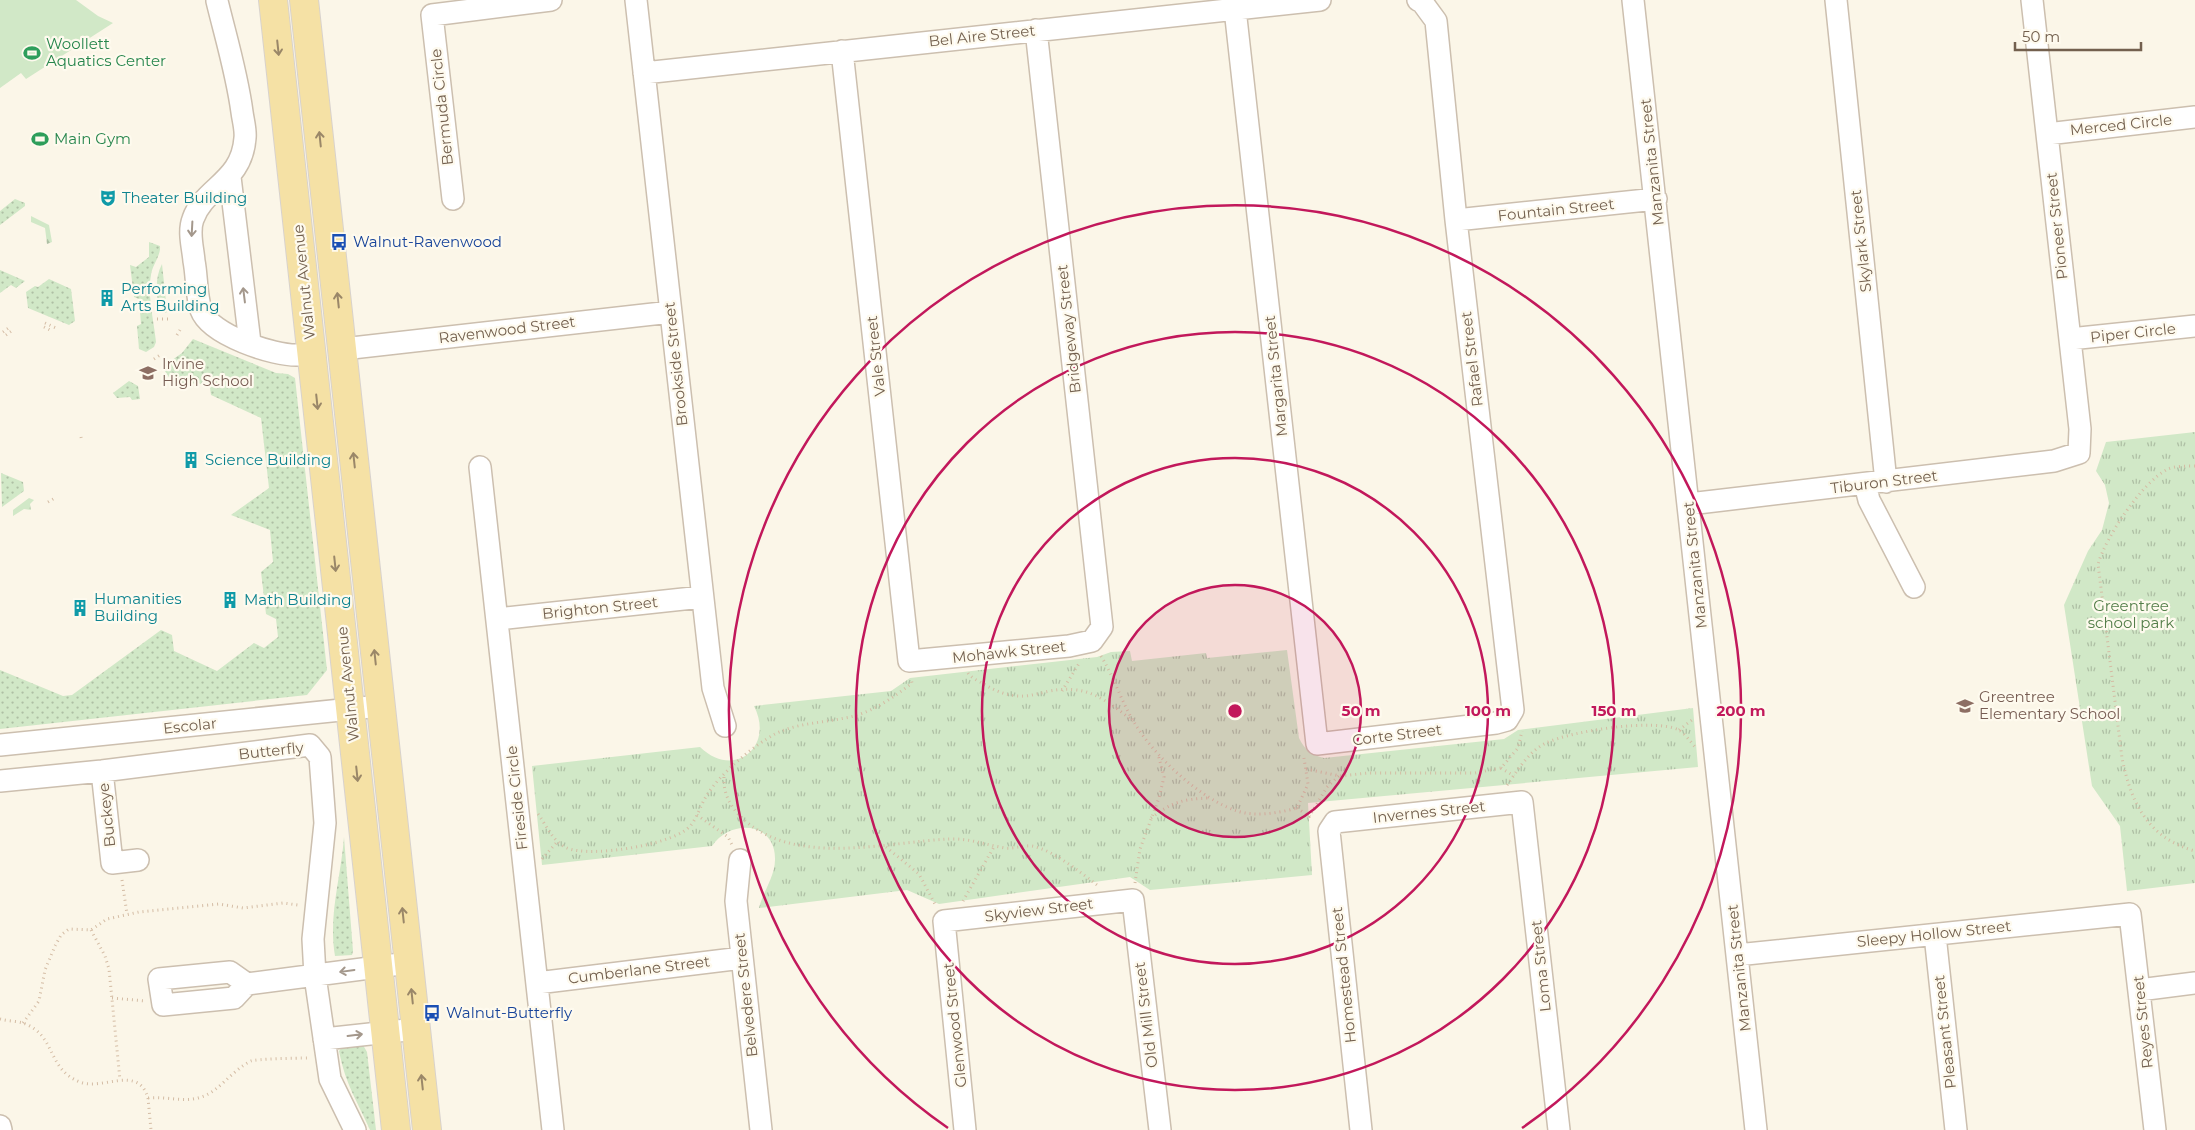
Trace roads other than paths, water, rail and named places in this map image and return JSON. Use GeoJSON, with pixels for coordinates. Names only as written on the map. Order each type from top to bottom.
{"type":"FeatureCollection","features":[{"type":"Feature","properties":{"kind":"main road","name":"Walnut Avenue"},"geometry":{"type":"LineString","coordinates":[[272,0],[396,1130]]}},
{"type":"Feature","properties":{"kind":"main road","name":"Walnut Avenue"},"geometry":{"type":"LineString","coordinates":[[304,0],[344,349],[380,706],[427,1130]]}},
{"type":"Feature","properties":{"kind":"street","name":"Bermuda Circle"},"geometry":{"type":"LineString","coordinates":[[453,199],[432,15],[550,0]]}},
{"type":"Feature","properties":{"kind":"street","name":"Brookside Street"},"geometry":{"type":"LineString","coordinates":[[636,0],[713,688],[725,726]]}},
{"type":"Feature","properties":{"kind":"street","name":"Bel Aire Street"},"geometry":{"type":"LineString","coordinates":[[644,73],[1036,30],[1165,8],[1235,9],[1320,0]]}},
{"type":"Feature","properties":{"kind":"street","name":"Manzanita Street"},"geometry":{"type":"LineString","coordinates":[[1633,0],[1756,1130]]}},
{"type":"Feature","properties":{"kind":"street","name":"Skylark Street"},"geometry":{"type":"LineString","coordinates":[[1836,0],[1876,483],[1869,500],[1914,587]]}},
{"type":"Feature","properties":{"kind":"street","name":"Pioneer Street"},"geometry":{"type":"LineString","coordinates":[[2032,0],[2080,429],[2079,453]]}},
{"type":"Feature","properties":{"kind":"street"},"geometry":{"type":"LineString","coordinates":[[217,1],[237,75],[246,136],[238,164],[230,177],[200,208],[192,220],[191,233],[201,311],[211,324],[270,352],[298,354]]}},
{"type":"Feature","properties":{"kind":"street","name":"Rafael Street"},"geometry":{"type":"LineString","coordinates":[[1420,1],[1436,21],[1456,220],[1512,710],[1507,720]]}},
{"type":"Feature","properties":{"kind":"street","name":"Margarita Street"},"geometry":{"type":"LineString","coordinates":[[1235,9],[1317,744]]}},
{"type":"Feature","properties":{"kind":"street","name":"Bridgeway Street"},"geometry":{"type":"LineString","coordinates":[[1036,30],[1097,634]]}},
{"type":"Feature","properties":{"kind":"street","name":"Vale Street"},"geometry":{"type":"LineString","coordinates":[[842,51],[909,661]]}},
{"type":"Feature","properties":{"kind":"street","name":"Merced Circle"},"geometry":{"type":"LineString","coordinates":[[2047,134],[2195,117]]}},
{"type":"Feature","properties":{"kind":"street"},"geometry":{"type":"LineString","coordinates":[[230,177],[250,343]]}},
{"type":"Feature","properties":{"kind":"street","name":"Fountain Street"},"geometry":{"type":"LineString","coordinates":[[1456,220],[1656,199]]}},
{"type":"Feature","properties":{"kind":"street","name":"Ravenwood Street"},"geometry":{"type":"LineString","coordinates":[[344,349],[671,312]]}},
{"type":"Feature","properties":{"kind":"street","name":"Piper Circle"},"geometry":{"type":"LineString","coordinates":[[2070,339],[2195,326]]}},
{"type":"Feature","properties":{"kind":"street","name":"Tiburon Street"},"geometry":{"type":"LineString","coordinates":[[1689,504],[2054,461],[2079,453]]}},
{"type":"Feature","properties":{"kind":"street","name":"Fireside Circle"},"geometry":{"type":"LineString","coordinates":[[480,467],[553,1130]]}},
{"type":"Feature","properties":{"kind":"street","name":"Brighton Street"},"geometry":{"type":"LineString","coordinates":[[497,619],[702,597]]}},
{"type":"Feature","properties":{"kind":"street","name":"Mohawk Street"},"geometry":{"type":"LineString","coordinates":[[909,661],[956,658],[1097,634]]}},
{"type":"Feature","properties":{"kind":"street","name":"Escolar"},"geometry":{"type":"LineString","coordinates":[[0,746],[380,706]]}},
{"type":"Feature","properties":{"kind":"street","name":"Corte Street"},"geometry":{"type":"LineString","coordinates":[[1317,744],[1496,723],[1507,720]]}},
{"type":"Feature","properties":{"kind":"street","name":"Butterfly"},"geometry":{"type":"LineString","coordinates":[[0,780],[102,771],[310,745],[320,757],[325,823],[315,908],[313,939],[315,976],[330,1080],[355,1130]]}},
{"type":"Feature","properties":{"kind":"street","name":"Buckeye"},"geometry":{"type":"LineString","coordinates":[[102,771],[112,863],[130,861]]}},
{"type":"Feature","properties":{"kind":"street","name":"Invernes Street"},"geometry":{"type":"LineString","coordinates":[[1335,822],[1522,802]]}},
{"type":"Feature","properties":{"kind":"street","name":"Loma Street"},"geometry":{"type":"LineString","coordinates":[[1522,802],[1559,1130]]}},
{"type":"Feature","properties":{"kind":"street","name":"Homestead Street"},"geometry":{"type":"LineString","coordinates":[[1335,822],[1328,831],[1361,1130]]}},
{"type":"Feature","properties":{"kind":"street","name":"Belvedere Street"},"geometry":{"type":"LineString","coordinates":[[740,860],[736,901],[761,1130]]}},
{"type":"Feature","properties":{"kind":"street","name":"Skyview Street"},"geometry":{"type":"LineString","coordinates":[[948,920],[1125,900]]}},
{"type":"Feature","properties":{"kind":"street","name":"Old Mill Street"},"geometry":{"type":"LineString","coordinates":[[1125,900],[1160,1130]]}},
{"type":"Feature","properties":{"kind":"street","name":"Sleepy Hollow Street"},"geometry":{"type":"LineString","coordinates":[[1737,955],[1935,935],[2014,924],[2130,914]]}},
{"type":"Feature","properties":{"kind":"street","name":"Reyes Street"},"geometry":{"type":"LineString","coordinates":[[2130,914],[2155,1130]]}},
{"type":"Feature","properties":{"kind":"street","name":"Glenwood Street"},"geometry":{"type":"LineString","coordinates":[[948,920],[965,1130]]}},
{"type":"Feature","properties":{"kind":"street","name":"Pleasant Street"},"geometry":{"type":"LineString","coordinates":[[1935,935],[1956,1130]]}},
{"type":"Feature","properties":{"kind":"street","name":"Cumberlane Street"},"geometry":{"type":"LineString","coordinates":[[537,983],[742,958]]}},
{"type":"Feature","properties":{"kind":"street"},"geometry":{"type":"LineString","coordinates":[[162,999],[159,978],[230,972],[247,984],[408,963]]}},
{"type":"Feature","properties":{"kind":"street"},"geometry":{"type":"LineString","coordinates":[[2140,990],[2195,983]]}},
{"type":"Feature","properties":{"kind":"street"},"geometry":{"type":"LineString","coordinates":[[325,1047],[386,1032],[416,1029]]}},
{"type":"Feature","properties":{"kind":"place","name":"Woollett Aquatics Center"},"geometry":{"type":"Point","coordinates":[32,53]}},
{"type":"Feature","properties":{"kind":"place","name":"Main Gym"},"geometry":{"type":"Point","coordinates":[40,139]}},
{"type":"Feature","properties":{"kind":"place","name":"Theater Building"},"geometry":{"type":"Point","coordinates":[108,198]}},
{"type":"Feature","properties":{"kind":"place","name":"Walnut-Ravenwood"},"geometry":{"type":"Point","coordinates":[339,242]}},
{"type":"Feature","properties":{"kind":"place","name":"Performing Arts Building"},"geometry":{"type":"Point","coordinates":[107,298]}},
{"type":"Feature","properties":{"kind":"place","name":"Irvine High School"},"geometry":{"type":"Point","coordinates":[148,373]}},
{"type":"Feature","properties":{"kind":"place","name":"Science Building"},"geometry":{"type":"Point","coordinates":[191,460]}},
{"type":"Feature","properties":{"kind":"place","name":"Math Building"},"geometry":{"type":"Point","coordinates":[230,600]}},
{"type":"Feature","properties":{"kind":"place","name":"Humanities Building"},"geometry":{"type":"Point","coordinates":[80,608]}},
{"type":"Feature","properties":{"kind":"place","name":"Greentree Elementary School"},"geometry":{"type":"Point","coordinates":[1965,706]}},
{"type":"Feature","properties":{"kind":"place","name":"Walnut-Butterfly"},"geometry":{"type":"Point","coordinates":[432,1013]}},
{"type":"Feature","properties":{"kind":"park label","name":"Greentree school park"},"geometry":{"type":"Point","coordinates":[2131,614]}}]}
